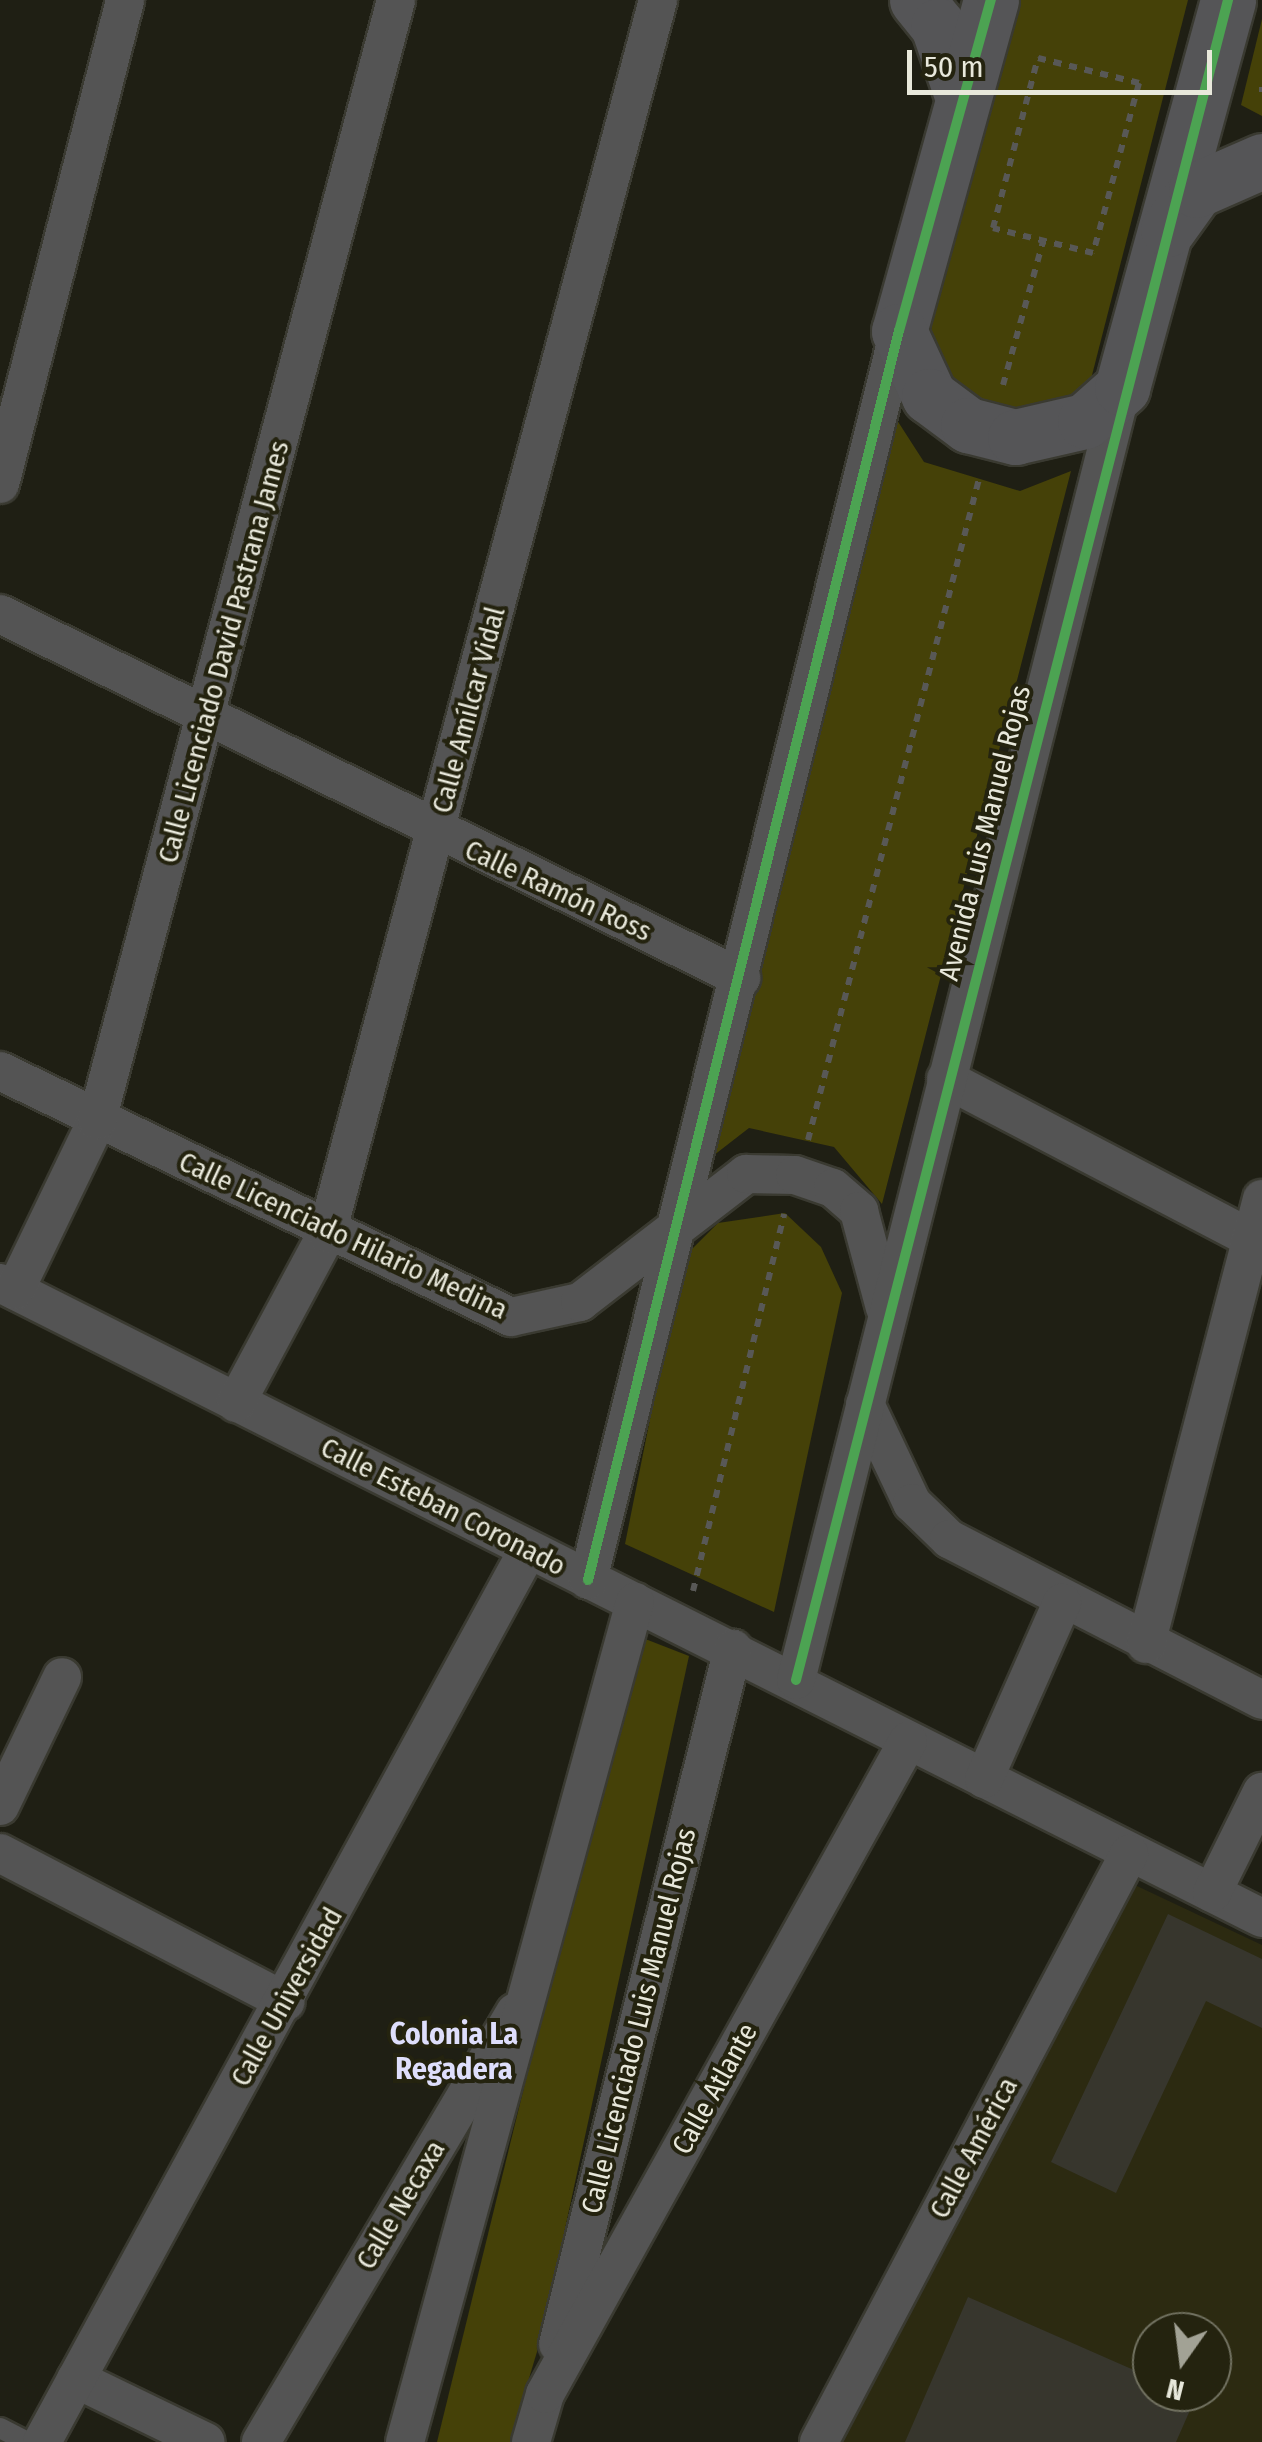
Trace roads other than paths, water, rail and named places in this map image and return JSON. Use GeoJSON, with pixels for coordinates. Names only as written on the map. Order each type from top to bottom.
{"type":"FeatureCollection","features":[{"type":"Feature","properties":{"kind":"street"},"geometry":{"type":"LineString","coordinates":[[0,484],[125,0]]}},
{"type":"Feature","properties":{"kind":"street","name":"Calle Licenciado David Pastrana James"},"geometry":{"type":"LineString","coordinates":[[7,1286],[96,1120],[208,715],[396,0]]}},
{"type":"Feature","properties":{"kind":"street","name":"Calle Amílcar Vidal"},"geometry":{"type":"LineString","coordinates":[[236,1403],[327,1233],[658,0]]}},
{"type":"Feature","properties":{"kind":"street"},"geometry":{"type":"LineString","coordinates":[[917,0],[938,26],[963,98]]}},
{"type":"Feature","properties":{"kind":"street"},"geometry":{"type":"LineString","coordinates":[[588,1580],[741,978],[899,331],[992,0]]}},
{"type":"Feature","properties":{"kind":"street","name":"Avenida Luis Manuel Rojas"},"geometry":{"type":"LineString","coordinates":[[796,1680],[1160,240],[1228,0]]}},
{"type":"Feature","properties":{"kind":"street"},"geometry":{"type":"LineString","coordinates":[[1160,240],[1196,190],[1262,161]]}},
{"type":"Feature","properties":{"kind":"street"},"geometry":{"type":"LineString","coordinates":[[899,331],[929,396],[991,433],[1063,430],[1122,388]]}},
{"type":"Feature","properties":{"kind":"street","name":"Calle Ramón Ross"},"geometry":{"type":"LineString","coordinates":[[0,614],[208,715],[436,833],[741,978]]}},
{"type":"Feature","properties":{"kind":"street","name":"Calle Licenciado Hilario Medina"},"geometry":{"type":"LineString","coordinates":[[0,1071],[327,1233],[511,1317],[580,1302],[746,1174],[796,1175],[859,1211],[886,1315]]}},
{"type":"Feature","properties":{"kind":"street"},"geometry":{"type":"LineString","coordinates":[[946,1079],[1257,1241]]}},
{"type":"Feature","properties":{"kind":"street"},"geometry":{"type":"LineString","coordinates":[[1146,1644],[1257,1241],[1262,1199]]}},
{"type":"Feature","properties":{"kind":"street","name":"Calle Esteban Coronado"},"geometry":{"type":"LineString","coordinates":[[7,1286],[1262,1918]]}},
{"type":"Feature","properties":{"kind":"street"},"geometry":{"type":"LineString","coordinates":[[865,1404],[912,1503],[991,1568],[1262,1700]]}},
{"type":"Feature","properties":{"kind":"street","name":"Calle Universidad"},"geometry":{"type":"LineString","coordinates":[[42,2442],[286,2002],[528,1550]]}},
{"type":"Feature","properties":{"kind":"street","name":"Calle Necaxa"},"geometry":{"type":"LineString","coordinates":[[405,2442],[542,1967],[635,1602]]}},
{"type":"Feature","properties":{"kind":"street"},"geometry":{"type":"LineString","coordinates":[[984,1779],[1062,1603]]}},
{"type":"Feature","properties":{"kind":"street","name":"Calle Licenciado Luis Manuel Rojas"},"geometry":{"type":"LineString","coordinates":[[545,2394],[733,1649]]}},
{"type":"Feature","properties":{"kind":"street"},"geometry":{"type":"LineString","coordinates":[[0,1806],[62,1677]]}},
{"type":"Feature","properties":{"kind":"street","name":"Calle Atlante"},"geometry":{"type":"LineString","coordinates":[[531,2442],[545,2394],[908,1741]]}},
{"type":"Feature","properties":{"kind":"street"},"geometry":{"type":"LineString","coordinates":[[1212,1893],[1262,1792]]}},
{"type":"Feature","properties":{"kind":"street"},"geometry":{"type":"LineString","coordinates":[[0,1853],[286,2002]]}},
{"type":"Feature","properties":{"kind":"street","name":"Calle América"},"geometry":{"type":"LineString","coordinates":[[820,2442],[1129,1854]]}},
{"type":"Feature","properties":{"kind":"street","name":"Calle Necaxa"},"geometry":{"type":"LineString","coordinates":[[261,2442],[542,1967]]}},
{"type":"Feature","properties":{"kind":"street"},"geometry":{"type":"LineString","coordinates":[[76,2379],[206,2442]]}},
{"type":"Feature","properties":{"kind":"lane"},"geometry":{"type":"LineString","coordinates":[[0,2428],[27,2442]]}},
{"type":"Feature","properties":{"kind":"district","name":"Colonia La Regadera"},"geometry":{"type":"Point","coordinates":[454,2051]}}]}
